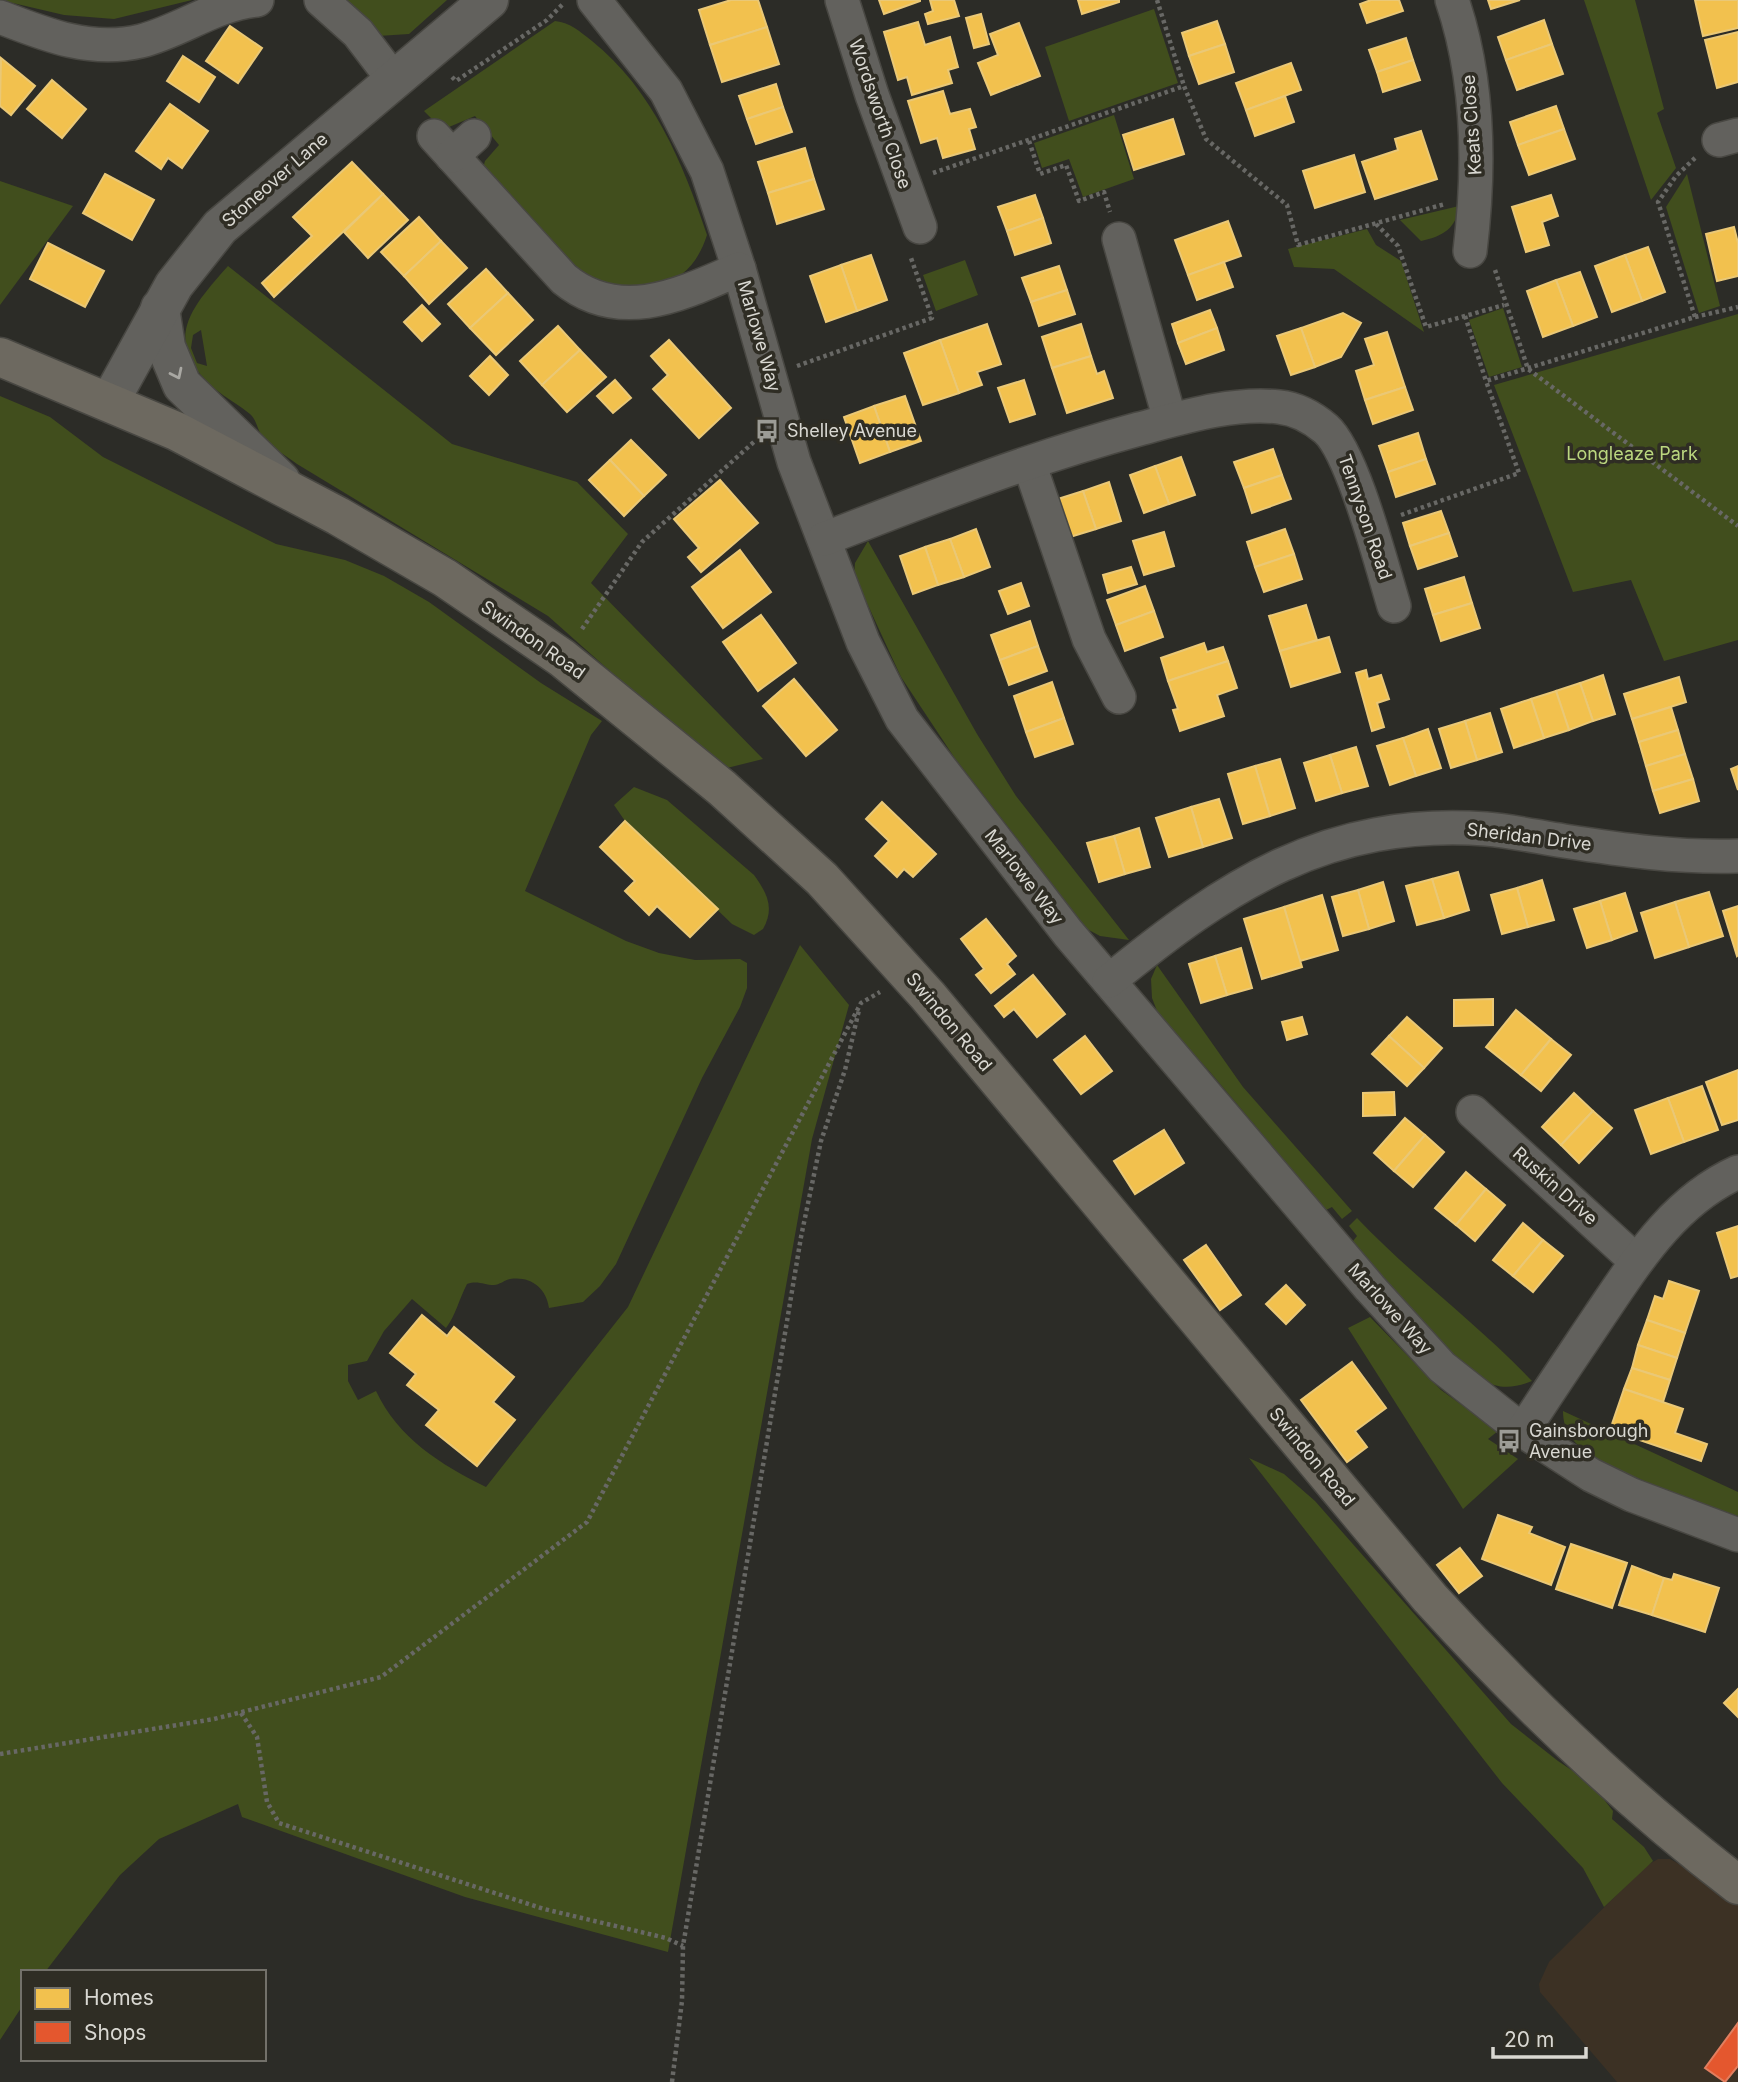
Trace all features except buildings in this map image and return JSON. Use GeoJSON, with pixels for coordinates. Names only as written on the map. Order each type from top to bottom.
{"type":"FeatureCollection","features":[{"type":"Feature","properties":{"kind":"main road","name":"Swindon Road"},"geometry":{"type":"LineString","coordinates":[[0,357],[176,431],[294,493],[445,578],[562,658],[722,788],[822,879],[928,996],[1430,1598],[1503,1678],[1651,1815],[1738,1885]]}},
{"type":"Feature","properties":{"kind":"street"},"geometry":{"type":"LineString","coordinates":[[0,17],[58,40],[100,45],[141,40],[236,2],[257,0]]}},
{"type":"Feature","properties":{"kind":"street"},"geometry":{"type":"LineString","coordinates":[[321,0],[358,33],[393,79]]}},
{"type":"Feature","properties":{"kind":"street","name":"Stoneover Lane"},"geometry":{"type":"LineString","coordinates":[[110,401],[160,308],[197,253],[220,227],[489,0]]}},
{"type":"Feature","properties":{"kind":"street","name":"Marlowe Way"},"geometry":{"type":"LineString","coordinates":[[594,0],[666,91],[707,171],[739,269],[782,418],[824,539],[863,642],[902,719],[1005,855],[1109,981],[1409,1333],[1442,1367],[1523,1431],[1561,1457],[1622,1490],[1738,1535]]}},
{"type":"Feature","properties":{"kind":"street","name":"Wordsworth Close"},"geometry":{"type":"LineString","coordinates":[[842,0],[920,227]]}},
{"type":"Feature","properties":{"kind":"street","name":"Keats Close"},"geometry":{"type":"LineString","coordinates":[[1452,0],[1471,91],[1477,195],[1470,251]]}},
{"type":"Feature","properties":{"kind":"street"},"geometry":{"type":"LineString","coordinates":[[453,143],[564,279],[584,294],[622,303],[663,300],[739,269]]}},
{"type":"Feature","properties":{"kind":"street"},"geometry":{"type":"LineString","coordinates":[[1119,239],[1170,421]]}},
{"type":"Feature","properties":{"kind":"street"},"geometry":{"type":"LineString","coordinates":[[160,308],[166,347],[182,385],[294,493]]}},
{"type":"Feature","properties":{"kind":"street","name":"Tennyson Road"},"geometry":{"type":"LineString","coordinates":[[824,539],[911,504],[1028,463],[1170,421],[1219,410],[1256,406],[1296,410],[1321,425],[1340,444],[1394,606]]}},
{"type":"Feature","properties":{"kind":"street"},"geometry":{"type":"LineString","coordinates":[[1028,463],[1089,639],[1119,697]]}},
{"type":"Feature","properties":{"kind":"street","name":"Sheridan Drive"},"geometry":{"type":"LineString","coordinates":[[1109,981],[1172,929],[1241,884],[1328,846],[1381,833],[1434,828],[1488,829],[1640,853],[1695,858],[1738,856]]}},
{"type":"Feature","properties":{"kind":"street","name":"Ruskin Drive"},"geometry":{"type":"LineString","coordinates":[[1473,1112],[1636,1261]]}},
{"type":"Feature","properties":{"kind":"street"},"geometry":{"type":"LineString","coordinates":[[1523,1431],[1636,1261],[1672,1216],[1720,1180],[1738,1172]]}},
{"type":"Feature","properties":{"kind":"path"},"geometry":{"type":"LineString","coordinates":[[429,49],[456,81],[547,20],[567,0]]}},
{"type":"Feature","properties":{"kind":"path"},"geometry":{"type":"LineString","coordinates":[[1157,0],[1184,86],[1206,139],[1287,205],[1298,245],[1477,195]]}},
{"type":"Feature","properties":{"kind":"path"},"geometry":{"type":"LineString","coordinates":[[904,182],[1184,86]]}},
{"type":"Feature","properties":{"kind":"path"},"geometry":{"type":"LineString","coordinates":[[1695,317],[1658,202],[1676,176],[1728,137]]}},
{"type":"Feature","properties":{"kind":"path"},"geometry":{"type":"LineString","coordinates":[[1030,141],[1040,174],[1066,165],[1079,201],[1104,192],[1119,239]]}},
{"type":"Feature","properties":{"kind":"path"},"geometry":{"type":"LineString","coordinates":[[1376,224],[1398,246],[1426,327],[1504,304],[1528,369],[1738,526]]}},
{"type":"Feature","properties":{"kind":"path"},"geometry":{"type":"LineString","coordinates":[[770,376],[932,318],[910,261]]}},
{"type":"Feature","properties":{"kind":"path"},"geometry":{"type":"LineString","coordinates":[[1486,381],[1695,317],[1738,307]]}},
{"type":"Feature","properties":{"kind":"path"},"geometry":{"type":"LineString","coordinates":[[1369,526],[1519,474],[1465,316]]}},
{"type":"Feature","properties":{"kind":"path"},"geometry":{"type":"LineString","coordinates":[[562,658],[642,542],[782,418]]}},
{"type":"Feature","properties":{"kind":"path"},"geometry":{"type":"LineString","coordinates":[[0,1755],[240,1713],[381,1677],[587,1522],[861,1003],[845,1070],[821,1141],[801,1237],[683,1945],[682,2001],[673,2082]]}},
{"type":"Feature","properties":{"kind":"path"},"geometry":{"type":"LineString","coordinates":[[240,1713],[257,1737],[267,1802],[279,1823],[544,1909],[666,1938],[683,1945]]}},
{"type":"Feature","properties":{"kind":"shaded area"},"geometry":{"type":"Polygon","coordinates":[[[1658,1859],[1670,1859],[1695,1873],[1738,1905],[1738,2082],[1617,2082],[1540,1992],[1539,1984],[1549,1962],[1646,1866],[1658,1859]]]}},
{"type":"Feature","properties":{"kind":"green space"},"geometry":{"type":"Polygon","coordinates":[[[0,0],[192,0],[114,19],[64,15],[0,0]]]}},
{"type":"Feature","properties":{"kind":"green space"},"geometry":{"type":"Polygon","coordinates":[[[334,0],[447,0],[409,34],[378,36],[334,0]]]}},
{"type":"Feature","properties":{"kind":"green space"},"geometry":{"type":"Polygon","coordinates":[[[1584,0],[1635,0],[1664,109],[1657,113],[1676,168],[1651,200],[1584,0]]]}},
{"type":"Feature","properties":{"kind":"green space"},"geometry":{"type":"Polygon","coordinates":[[[1154,9],[1178,83],[1069,121],[1045,47],[1154,9]]]}},
{"type":"Feature","properties":{"kind":"green space"},"geometry":{"type":"Polygon","coordinates":[[[555,21],[579,31],[613,60],[649,105],[676,155],[707,235],[695,260],[675,279],[644,288],[623,288],[604,284],[587,274],[570,262],[539,232],[483,168],[485,161],[499,145],[475,116],[449,127],[436,123],[424,111],[555,21]]]}},
{"type":"Feature","properties":{"kind":"green space"},"geometry":{"type":"Polygon","coordinates":[[[1114,115],[1134,179],[1083,197],[1069,159],[1042,168],[1034,143],[1114,115]]]}},
{"type":"Feature","properties":{"kind":"green space"},"geometry":{"type":"Polygon","coordinates":[[[1687,174],[1720,306],[1699,313],[1666,207],[1687,174]]]}},
{"type":"Feature","properties":{"kind":"green space"},"geometry":{"type":"Polygon","coordinates":[[[0,181],[73,206],[0,305],[0,181]]]}},
{"type":"Feature","properties":{"kind":"green space"},"geometry":{"type":"Polygon","coordinates":[[[1459,206],[1455,220],[1447,230],[1436,237],[1421,241],[1400,220],[1459,206]]]}},
{"type":"Feature","properties":{"kind":"green space"},"geometry":{"type":"Polygon","coordinates":[[[1367,229],[1376,245],[1401,261],[1424,332],[1334,269],[1294,267],[1288,249],[1367,229]]]}},
{"type":"Feature","properties":{"kind":"green space"},"geometry":{"type":"Polygon","coordinates":[[[965,260],[978,295],[936,311],[923,275],[965,260]]]}},
{"type":"Feature","properties":{"kind":"green space"},"geometry":{"type":"Polygon","coordinates":[[[228,266],[452,444],[577,482],[628,534],[591,583],[763,759],[727,768],[700,751],[548,616],[270,445],[252,416],[215,389],[198,372],[189,356],[185,340],[193,311],[228,266]],[[201,330],[193,335],[191,348],[197,363],[207,366],[201,330]]]}},
{"type":"Feature","properties":{"kind":"green space"},"geometry":{"type":"Polygon","coordinates":[[[1503,308],[1522,367],[1489,377],[1469,320],[1503,308]]]}},
{"type":"Feature","properties":{"kind":"green space","name":"Longleaze Park"},"geometry":{"type":"Polygon","coordinates":[[[1738,314],[1738,640],[1664,661],[1631,580],[1573,592],[1494,385],[1738,314]]]}},
{"type":"Feature","properties":{"kind":"green space"},"geometry":{"type":"Polygon","coordinates":[[[0,396],[50,417],[103,457],[276,544],[345,560],[384,576],[429,602],[541,683],[602,721],[591,735],[525,891],[626,941],[659,953],[695,960],[740,959],[747,963],[747,988],[740,1007],[702,1078],[616,1264],[600,1286],[583,1302],[549,1308],[541,1289],[524,1279],[510,1279],[494,1285],[467,1284],[446,1328],[412,1299],[384,1331],[367,1361],[348,1365],[348,1381],[358,1400],[376,1391],[396,1423],[437,1459],[486,1487],[628,1307],[800,945],[849,1005],[812,1139],[668,1952],[465,1897],[242,1817],[238,1804],[159,1839],[120,1875],[47,1970],[21,1970],[21,2008],[0,2040],[0,396]]]}},
{"type":"Feature","properties":{"kind":"green space"},"geometry":{"type":"Polygon","coordinates":[[[868,541],[977,734],[1016,796],[1129,940],[1100,936],[1087,929],[954,757],[901,677],[854,575],[855,563],[868,541]]]}},
{"type":"Feature","properties":{"kind":"green space"},"geometry":{"type":"Polygon","coordinates":[[[634,787],[667,800],[754,875],[763,888],[769,907],[763,929],[754,935],[732,924],[625,821],[614,805],[634,787]]]}},
{"type":"Feature","properties":{"kind":"green space"},"geometry":{"type":"Polygon","coordinates":[[[1157,965],[1243,1087],[1352,1211],[1342,1219],[1332,1207],[1326,1210],[1210,1072],[1159,1016],[1152,998],[1151,979],[1157,965]]]}},
{"type":"Feature","properties":{"kind":"green space"},"geometry":{"type":"Polygon","coordinates":[[[1357,1218],[1532,1381],[1504,1387],[1494,1385],[1461,1362],[1420,1321],[1353,1241],[1357,1236],[1349,1226],[1357,1218]]]}},
{"type":"Feature","properties":{"kind":"green space"},"geometry":{"type":"Polygon","coordinates":[[[1370,1317],[1441,1390],[1498,1431],[1488,1439],[1518,1459],[1463,1509],[1348,1328],[1370,1317]]]}},
{"type":"Feature","properties":{"kind":"green space"},"geometry":{"type":"Polygon","coordinates":[[[1563,1411],[1738,1492],[1738,1516],[1651,1484],[1605,1463],[1574,1441],[1564,1423],[1563,1411]]]}},
{"type":"Feature","properties":{"kind":"green space"},"geometry":{"type":"Polygon","coordinates":[[[1249,1458],[1284,1474],[1315,1501],[1511,1724],[1591,1783],[1613,1811],[1612,1819],[1644,1847],[1653,1861],[1604,1907],[1583,1868],[1502,1783],[1249,1458]]]}},
{"type":"Feature","properties":{"kind":"place","name":"Shelley Avenue"},"geometry":{"type":"Point","coordinates":[767,431]}},
{"type":"Feature","properties":{"kind":"place","name":"Gainsborough Avenue"},"geometry":{"type":"Point","coordinates":[1509,1441]}}]}
